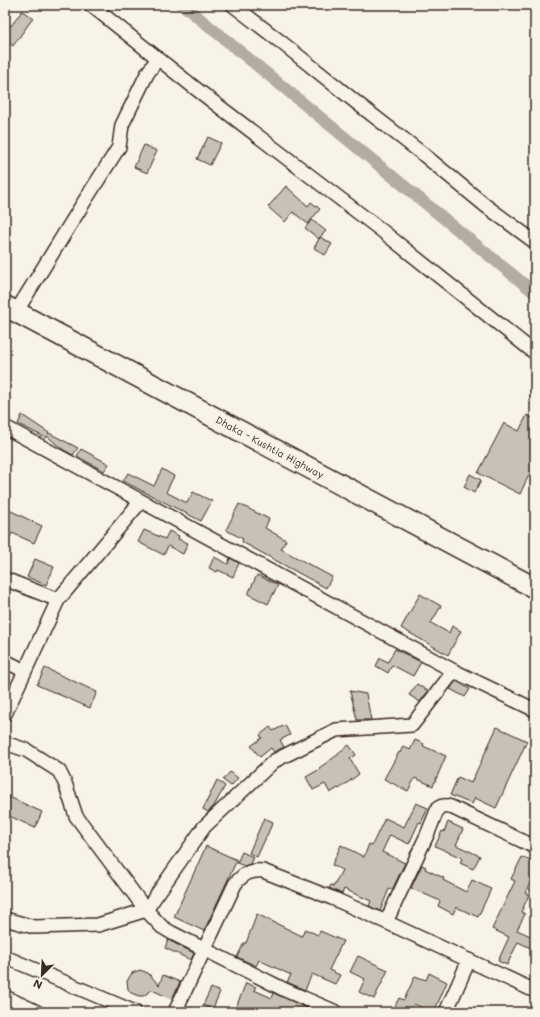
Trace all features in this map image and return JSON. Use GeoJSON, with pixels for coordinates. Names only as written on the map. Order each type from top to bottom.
{"type":"FeatureCollection","features":[{"type":"Feature","properties":{"kind":"main road","name":"Dhaka - Kushtia Highway"},"geometry":{"type":"LineString","coordinates":[[11,309],[535,588]]}},
{"type":"Feature","properties":{"kind":"street"},"geometry":{"type":"LineString","coordinates":[[91,5],[195,88],[381,230],[535,352]]}},
{"type":"Feature","properties":{"kind":"street"},"geometry":{"type":"LineString","coordinates":[[233,5],[424,155],[486,206],[535,242]]}},
{"type":"Feature","properties":{"kind":"street"},"geometry":{"type":"LineString","coordinates":[[11,309],[84,202],[119,147],[122,125],[148,74],[158,58]]}},
{"type":"Feature","properties":{"kind":"street"},"geometry":{"type":"LineString","coordinates":[[5,427],[454,671],[535,710]]}},
{"type":"Feature","properties":{"kind":"street"},"geometry":{"type":"LineString","coordinates":[[5,714],[58,600],[141,501]]}},
{"type":"Feature","properties":{"kind":"street"},"geometry":{"type":"LineString","coordinates":[[5,579],[58,600]]}},
{"type":"Feature","properties":{"kind":"street"},"geometry":{"type":"LineString","coordinates":[[5,661],[25,671]]}},
{"type":"Feature","properties":{"kind":"street"},"geometry":{"type":"LineString","coordinates":[[5,919],[34,927],[98,926],[146,910],[204,827],[274,761],[336,730],[412,725],[454,671]]}},
{"type":"Feature","properties":{"kind":"street"},"geometry":{"type":"LineString","coordinates":[[5,743],[26,750],[59,771],[65,783],[76,816],[146,910],[162,927],[172,934],[285,990],[336,1012]]}},
{"type":"Feature","properties":{"kind":"street"},"geometry":{"type":"LineString","coordinates":[[386,922],[438,808],[441,806],[445,805],[451,807],[535,848]]}},
{"type":"Feature","properties":{"kind":"street"},"geometry":{"type":"LineString","coordinates":[[176,1012],[203,949],[234,884],[247,873],[256,870],[263,871],[332,898],[535,991]]}},
{"type":"Feature","properties":{"kind":"street"},"geometry":{"type":"LineString","coordinates":[[5,957],[135,1012]]}},
{"type":"Feature","properties":{"kind":"street"},"geometry":{"type":"LineString","coordinates":[[446,1012],[469,960]]}},
{"type":"Feature","properties":{"kind":"street"},"geometry":{"type":"LineString","coordinates":[[5,997],[37,1012]]}},
{"type":"Feature","properties":{"kind":"building"},"geometry":{"type":"Polygon","coordinates":[[[22,11],[33,18],[13,46],[5,40],[5,21],[11,26],[22,11]]]}},
{"type":"Feature","properties":{"kind":"building"},"geometry":{"type":"Polygon","coordinates":[[[208,137],[221,143],[210,165],[197,159],[208,137]]]}},
{"type":"Feature","properties":{"kind":"building"},"geometry":{"type":"Polygon","coordinates":[[[144,145],[157,151],[147,173],[134,167],[144,145]]]}},
{"type":"Feature","properties":{"kind":"building"},"geometry":{"type":"Polygon","coordinates":[[[286,186],[308,206],[311,202],[320,209],[308,224],[293,212],[285,222],[268,207],[286,186]]]}},
{"type":"Feature","properties":{"kind":"building"},"geometry":{"type":"Polygon","coordinates":[[[312,220],[326,231],[320,237],[332,244],[325,255],[314,248],[319,239],[305,228],[312,220]]]}},
{"type":"Feature","properties":{"kind":"building"},"geometry":{"type":"Polygon","coordinates":[[[22,415],[49,433],[78,448],[73,455],[62,449],[47,436],[46,438],[18,424],[22,415]]]}},
{"type":"Feature","properties":{"kind":"building"},"geometry":{"type":"Polygon","coordinates":[[[527,415],[535,419],[535,478],[529,475],[520,494],[478,473],[504,423],[519,431],[527,415]]]}},
{"type":"Feature","properties":{"kind":"building"},"geometry":{"type":"Polygon","coordinates":[[[81,449],[109,464],[104,471],[77,456],[81,449]]]}},
{"type":"Feature","properties":{"kind":"building"},"geometry":{"type":"Polygon","coordinates":[[[162,469],[174,476],[166,492],[187,503],[193,492],[212,501],[201,521],[123,481],[128,473],[154,486],[162,469]]]}},
{"type":"Feature","properties":{"kind":"building"},"geometry":{"type":"Polygon","coordinates":[[[470,474],[481,480],[474,493],[464,487],[470,474]]]}},
{"type":"Feature","properties":{"kind":"building"},"geometry":{"type":"Polygon","coordinates":[[[239,504],[269,519],[265,528],[286,540],[281,549],[332,577],[326,588],[242,542],[243,539],[226,530],[239,504]]]}},
{"type":"Feature","properties":{"kind":"building"},"geometry":{"type":"Polygon","coordinates":[[[5,508],[42,526],[34,543],[12,533],[5,549],[5,508]]]}},
{"type":"Feature","properties":{"kind":"building"},"geometry":{"type":"Polygon","coordinates":[[[144,530],[165,539],[169,531],[179,536],[178,539],[188,543],[183,554],[168,546],[164,555],[138,542],[144,530]]]}},
{"type":"Feature","properties":{"kind":"building"},"geometry":{"type":"Polygon","coordinates":[[[214,557],[228,564],[230,558],[239,563],[233,577],[218,570],[217,572],[209,568],[214,557]]]}},
{"type":"Feature","properties":{"kind":"building"},"geometry":{"type":"Polygon","coordinates":[[[35,559],[54,567],[46,585],[27,577],[35,559]]]}},
{"type":"Feature","properties":{"kind":"building"},"geometry":{"type":"Polygon","coordinates":[[[257,575],[278,585],[268,604],[248,594],[257,575]]]}},
{"type":"Feature","properties":{"kind":"building"},"geometry":{"type":"Polygon","coordinates":[[[420,594],[441,606],[431,623],[449,633],[452,626],[461,631],[448,655],[401,628],[420,594]]]}},
{"type":"Feature","properties":{"kind":"building"},"geometry":{"type":"Polygon","coordinates":[[[395,649],[421,662],[413,676],[392,665],[388,673],[376,666],[380,658],[388,662],[395,649]]]}},
{"type":"Feature","properties":{"kind":"building"},"geometry":{"type":"Polygon","coordinates":[[[45,668],[97,692],[90,708],[37,685],[45,668]]]}},
{"type":"Feature","properties":{"kind":"building"},"geometry":{"type":"Polygon","coordinates":[[[456,681],[470,689],[465,697],[450,689],[456,681]]]}},
{"type":"Feature","properties":{"kind":"building"},"geometry":{"type":"Polygon","coordinates":[[[417,684],[428,691],[420,702],[409,695],[417,684]]]}},
{"type":"Feature","properties":{"kind":"building"},"geometry":{"type":"Polygon","coordinates":[[[350,691],[366,694],[371,720],[357,720],[350,691]]]}},
{"type":"Feature","properties":{"kind":"building"},"geometry":{"type":"Polygon","coordinates":[[[285,725],[290,735],[280,740],[284,747],[274,752],[271,748],[260,757],[251,746],[262,738],[260,735],[270,727],[273,731],[285,725]]]}},
{"type":"Feature","properties":{"kind":"building"},"geometry":{"type":"Polygon","coordinates":[[[497,727],[527,741],[496,808],[475,798],[472,804],[450,795],[458,777],[471,783],[497,727]]]}},
{"type":"Feature","properties":{"kind":"building"},"geometry":{"type":"Polygon","coordinates":[[[415,740],[424,744],[423,746],[446,756],[433,786],[415,778],[408,791],[384,779],[403,746],[410,750],[415,740]]]}},
{"type":"Feature","properties":{"kind":"building"},"geometry":{"type":"Polygon","coordinates":[[[349,745],[356,755],[350,759],[359,774],[339,789],[338,788],[330,793],[325,784],[313,790],[306,777],[320,769],[319,768],[349,745]]]}},
{"type":"Feature","properties":{"kind":"building"},"geometry":{"type":"Polygon","coordinates":[[[230,772],[238,778],[231,786],[223,780],[230,772]]]}},
{"type":"Feature","properties":{"kind":"building"},"geometry":{"type":"Polygon","coordinates":[[[217,780],[225,786],[214,806],[208,812],[203,809],[217,780]]]}},
{"type":"Feature","properties":{"kind":"building"},"geometry":{"type":"Polygon","coordinates":[[[5,795],[42,812],[35,828],[5,814],[5,795]]]}},
{"type":"Feature","properties":{"kind":"building"},"geometry":{"type":"Polygon","coordinates":[[[416,803],[428,808],[421,823],[419,822],[409,844],[390,835],[382,852],[405,863],[392,890],[389,889],[380,911],[369,906],[371,901],[344,889],[342,894],[329,888],[331,885],[334,886],[342,870],[332,865],[341,845],[364,857],[369,844],[372,845],[385,818],[404,827],[416,803]]]}},
{"type":"Feature","properties":{"kind":"building"},"geometry":{"type":"Polygon","coordinates":[[[264,818],[273,822],[257,857],[249,853],[264,818]]]}},
{"type":"Feature","properties":{"kind":"building"},"geometry":{"type":"Polygon","coordinates":[[[448,822],[463,829],[456,845],[480,856],[473,869],[460,863],[462,858],[435,846],[442,831],[444,832],[448,822]]]}},
{"type":"Feature","properties":{"kind":"building"},"geometry":{"type":"Polygon","coordinates":[[[206,846],[237,860],[204,931],[174,917],[206,846]]]}},
{"type":"Feature","properties":{"kind":"building"},"geometry":{"type":"Polygon","coordinates":[[[242,852],[253,857],[250,864],[244,866],[237,863],[242,852]]]}},
{"type":"Feature","properties":{"kind":"building"},"geometry":{"type":"Polygon","coordinates":[[[522,857],[535,863],[535,873],[525,893],[529,895],[521,912],[525,914],[517,930],[535,938],[535,950],[518,942],[507,965],[498,961],[509,937],[492,929],[515,881],[511,879],[522,857]]]}},
{"type":"Feature","properties":{"kind":"building"},"geometry":{"type":"Polygon","coordinates":[[[422,865],[426,867],[425,869],[444,878],[443,880],[466,892],[472,880],[491,889],[478,917],[456,907],[453,914],[438,906],[440,901],[411,888],[422,865]]]}},
{"type":"Feature","properties":{"kind":"building"},"geometry":{"type":"Polygon","coordinates":[[[257,914],[302,936],[305,929],[318,935],[320,931],[343,941],[329,970],[340,975],[335,984],[312,974],[305,990],[287,982],[291,975],[259,960],[256,966],[237,957],[244,943],[246,943],[257,914]]]}},
{"type":"Feature","properties":{"kind":"building"},"geometry":{"type":"Polygon","coordinates":[[[168,940],[194,953],[191,960],[165,948],[168,940]]]}},
{"type":"Feature","properties":{"kind":"building"},"geometry":{"type":"Polygon","coordinates":[[[358,956],[388,970],[374,999],[359,992],[365,979],[350,972],[358,956]]]}},
{"type":"Feature","properties":{"kind":"building"},"geometry":{"type":"Polygon","coordinates":[[[140,970],[148,973],[159,985],[163,975],[180,982],[172,999],[152,990],[143,996],[131,993],[128,989],[127,981],[132,973],[140,970]]]}},
{"type":"Feature","properties":{"kind":"building"},"geometry":{"type":"Polygon","coordinates":[[[429,973],[447,982],[434,1012],[414,1004],[411,1012],[392,1012],[399,998],[404,1000],[415,976],[426,980],[429,973]]]}},
{"type":"Feature","properties":{"kind":"building"},"geometry":{"type":"Polygon","coordinates":[[[246,983],[256,987],[254,990],[272,998],[274,993],[309,1009],[308,1012],[247,1012],[236,1007],[246,983]]]}},
{"type":"Feature","properties":{"kind":"building"},"geometry":{"type":"Polygon","coordinates":[[[211,988],[220,992],[212,1010],[203,1005],[211,988]]]}},
{"type":"Feature","properties":{"kind":"waterway"},"geometry":{"type":"LineString","coordinates":[[183,5],[535,293]]}}]}
